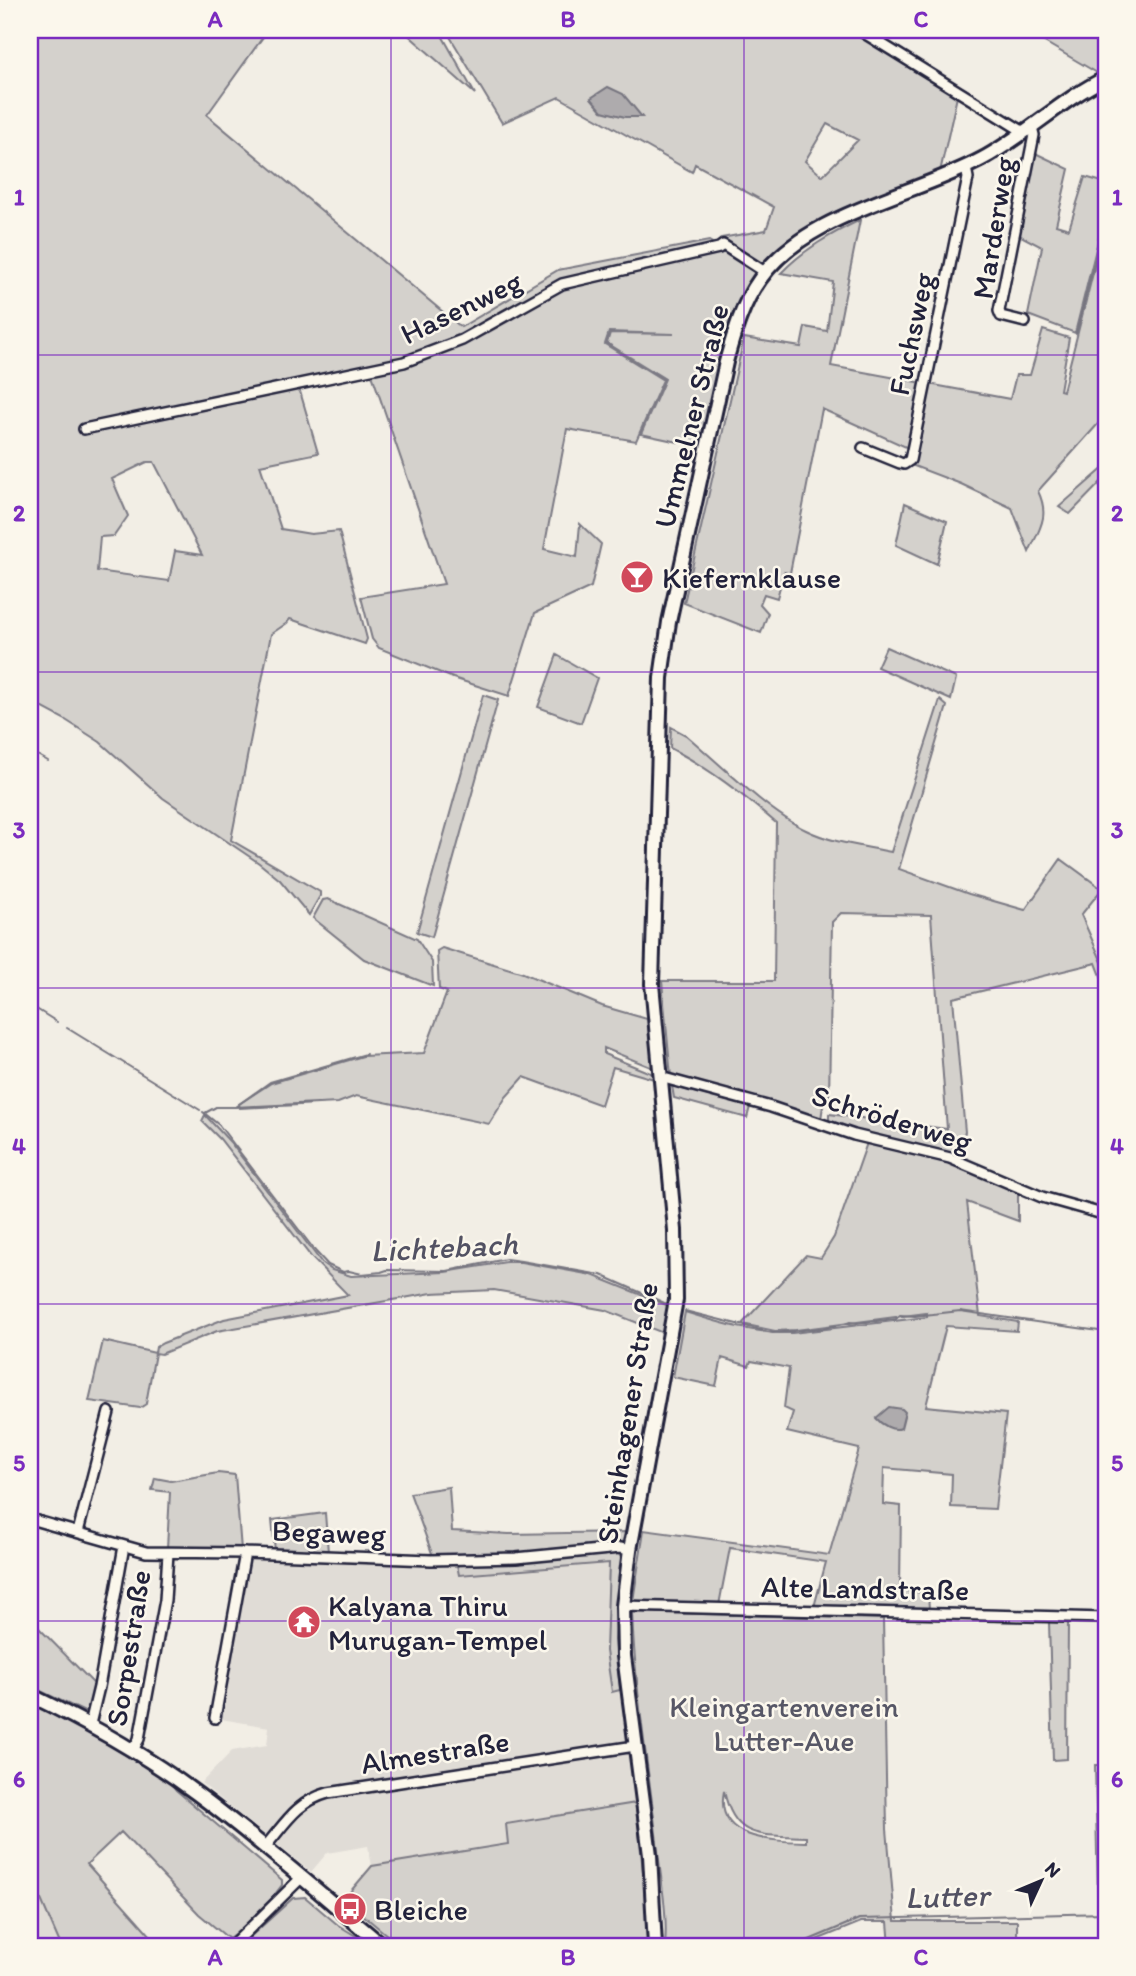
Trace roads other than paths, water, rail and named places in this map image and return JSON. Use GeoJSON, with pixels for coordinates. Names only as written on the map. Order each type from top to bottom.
{"type":"FeatureCollection","features":[{"type":"Feature","properties":{"kind":"main road","name":"Ummelner Straße"},"geometry":{"type":"LineString","coordinates":[[661,719],[661,678],[668,622],[726,362],[744,308],[765,272],[791,246],[805,237],[845,217],[966,168],[1106,78]]}},
{"type":"Feature","properties":{"kind":"main road","name":"Steinhagener Straße"},"geometry":{"type":"LineString","coordinates":[[655,1946],[650,1855],[624,1656],[623,1606],[630,1550],[676,1300],[675,1230],[652,984],[661,719]]}},
{"type":"Feature","properties":{"kind":"main road"},"geometry":{"type":"LineString","coordinates":[[30,1695],[90,1724],[195,1792],[383,1946]]}},
{"type":"Feature","properties":{"kind":"street"},"geometry":{"type":"LineString","coordinates":[[864,33],[1021,128],[1028,129]]}},
{"type":"Feature","properties":{"kind":"street","name":"Marderweg"},"geometry":{"type":"LineString","coordinates":[[1024,322],[1002,316],[999,311],[1034,135],[1028,129]]}},
{"type":"Feature","properties":{"kind":"street","name":"Fuchsweg"},"geometry":{"type":"LineString","coordinates":[[863,448],[904,464],[912,455],[968,178],[966,168]]}},
{"type":"Feature","properties":{"kind":"street","name":"Hasenweg"},"geometry":{"type":"LineString","coordinates":[[84,429],[404,362],[462,340],[562,284],[723,245],[765,272]]}},
{"type":"Feature","properties":{"kind":"street","name":"Schröderweg"},"geometry":{"type":"LineString","coordinates":[[660,1077],[771,1107],[854,1135],[950,1158],[1042,1197],[1106,1215]]}},
{"type":"Feature","properties":{"kind":"street"},"geometry":{"type":"LineString","coordinates":[[78,1532],[110,1412]]}},
{"type":"Feature","properties":{"kind":"street","name":"Begaweg"},"geometry":{"type":"LineString","coordinates":[[30,1519],[146,1552],[431,1560],[516,1558],[620,1548],[630,1550]]}},
{"type":"Feature","properties":{"kind":"street"},"geometry":{"type":"LineString","coordinates":[[90,1724],[124,1546]]}},
{"type":"Feature","properties":{"kind":"street","name":"Sorpestraße"},"geometry":{"type":"LineString","coordinates":[[133,1750],[139,1739],[165,1600],[167,1553]]}},
{"type":"Feature","properties":{"kind":"street"},"geometry":{"type":"LineString","coordinates":[[215,1718],[245,1553]]}},
{"type":"Feature","properties":{"kind":"street","name":"Alte Landstraße"},"geometry":{"type":"LineString","coordinates":[[623,1606],[1106,1618]]}},
{"type":"Feature","properties":{"kind":"street","name":"Almestraße"},"geometry":{"type":"LineString","coordinates":[[265,1847],[302,1804],[328,1793],[635,1746]]}},
{"type":"Feature","properties":{"kind":"street"},"geometry":{"type":"LineString","coordinates":[[232,1946],[302,1877]]}},
{"type":"Feature","properties":{"kind":"waterway"},"geometry":{"type":"LineString","coordinates":[[1076,334],[1106,216]]}},
{"type":"Feature","properties":{"kind":"waterway"},"geometry":{"type":"LineString","coordinates":[[30,751],[48,761]]}},
{"type":"Feature","properties":{"kind":"waterway","name":"Lichtebach"},"geometry":{"type":"LineString","coordinates":[[30,1005],[57,1022]]}},
{"type":"Feature","properties":{"kind":"waterway","name":"Lichtebach"},"geometry":{"type":"LineString","coordinates":[[67,1028],[200,1110]]}},
{"type":"Feature","properties":{"kind":"waterway"},"geometry":{"type":"LineString","coordinates":[[205,1113],[216,1107],[235,1107],[270,1082],[366,1054]]}},
{"type":"Feature","properties":{"kind":"waterway"},"geometry":{"type":"LineString","coordinates":[[235,1107],[318,1103]]}},
{"type":"Feature","properties":{"kind":"waterway","name":"Lichtebach"},"geometry":{"type":"LineString","coordinates":[[203,1112],[219,1125],[316,1252],[328,1265],[343,1272],[362,1274],[387,1270],[447,1271],[506,1259],[601,1275],[669,1305]]}},
{"type":"Feature","properties":{"kind":"waterway","name":"Lichtebach"},"geometry":{"type":"LineString","coordinates":[[685,1311],[773,1333],[823,1328],[850,1322],[896,1319],[900,1315],[960,1311],[1106,1332]]}},
{"type":"Feature","properties":{"kind":"waterway","name":"Lutter"},"geometry":{"type":"LineString","coordinates":[[795,1946],[859,1919],[1106,1913]]}},
{"type":"Feature","properties":{"kind":"place","name":"Kiefernklause"},"geometry":{"type":"Point","coordinates":[637,577]}},
{"type":"Feature","properties":{"kind":"place","name":"Kalyana Thiru Murugan-Tempel"},"geometry":{"type":"Point","coordinates":[304,1622]}},
{"type":"Feature","properties":{"kind":"place","name":"Bleiche"},"geometry":{"type":"Point","coordinates":[350,1909]}},
{"type":"Feature","properties":{"kind":"park label","name":"Kleingartenverein Lutter-Aue"},"geometry":{"type":"Point","coordinates":[784,1723]}}]}
